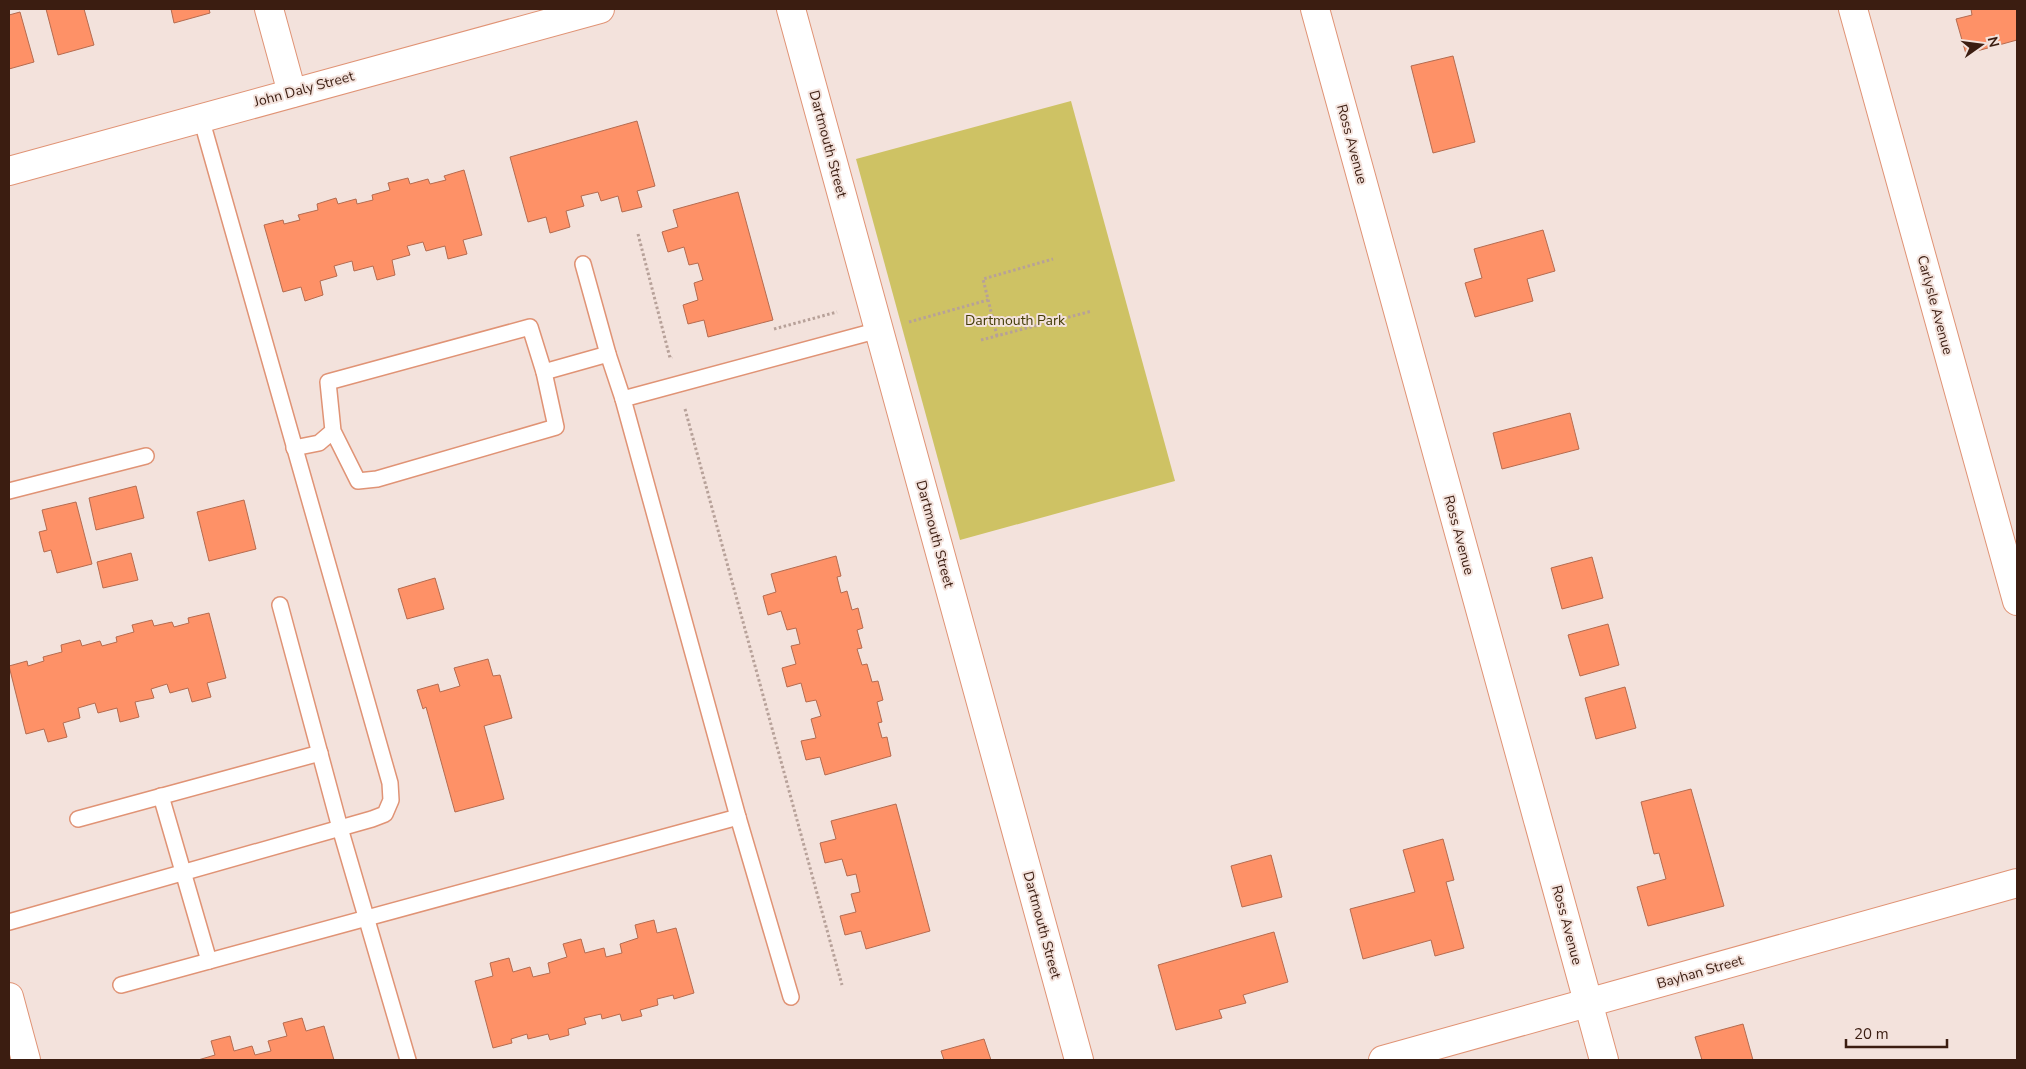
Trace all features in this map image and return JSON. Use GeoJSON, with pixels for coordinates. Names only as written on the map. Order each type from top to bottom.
{"type":"FeatureCollection","features":[{"type":"Feature","properties":{"kind":"street"},"geometry":{"type":"LineString","coordinates":[[269,9],[292,93]]}},
{"type":"Feature","properties":{"kind":"street","name":"John Daly Street"},"geometry":{"type":"LineString","coordinates":[[9,172],[600,9]]}},
{"type":"Feature","properties":{"kind":"street","name":"Dartmouth Street"},"geometry":{"type":"LineString","coordinates":[[791,9],[1079,1060]]}},
{"type":"Feature","properties":{"kind":"street","name":"Ross Avenue"},"geometry":{"type":"LineString","coordinates":[[1315,9],[1604,1060]]}},
{"type":"Feature","properties":{"kind":"street","name":"Carlysle Avenue"},"geometry":{"type":"LineString","coordinates":[[1853,9],[2017,601]]}},
{"type":"Feature","properties":{"kind":"street","name":"Bayhan Street"},"geometry":{"type":"LineString","coordinates":[[1383,1060],[2017,883]]}},
{"type":"Feature","properties":{"kind":"street"},"geometry":{"type":"LineString","coordinates":[[9,997],[26,1060]]}},
{"type":"Feature","properties":{"kind":"lane"},"geometry":{"type":"LineString","coordinates":[[9,922],[385,814],[391,800],[390,783],[201,118]]}},
{"type":"Feature","properties":{"kind":"lane"},"geometry":{"type":"LineString","coordinates":[[584,264],[738,817],[792,997]]}},
{"type":"Feature","properties":{"kind":"lane"},"geometry":{"type":"LineString","coordinates":[[530,327],[544,372],[556,427],[377,479],[358,481],[333,432],[328,382],[530,327]]}},
{"type":"Feature","properties":{"kind":"lane"},"geometry":{"type":"LineString","coordinates":[[623,399],[879,330]]}},
{"type":"Feature","properties":{"kind":"lane"},"geometry":{"type":"LineString","coordinates":[[544,372],[608,354]]}},
{"type":"Feature","properties":{"kind":"lane"},"geometry":{"type":"LineString","coordinates":[[294,448],[319,443],[333,432]]}},
{"type":"Feature","properties":{"kind":"lane"},"geometry":{"type":"LineString","coordinates":[[9,491],[146,456]]}},
{"type":"Feature","properties":{"kind":"lane"},"geometry":{"type":"LineString","coordinates":[[280,604],[340,828],[408,1060]]}},
{"type":"Feature","properties":{"kind":"lane"},"geometry":{"type":"LineString","coordinates":[[78,819],[320,753]]}},
{"type":"Feature","properties":{"kind":"lane"},"geometry":{"type":"LineString","coordinates":[[161,796],[208,961]]}},
{"type":"Feature","properties":{"kind":"lane"},"geometry":{"type":"LineString","coordinates":[[121,985],[738,817]]}},
{"type":"Feature","properties":{"kind":"path"},"geometry":{"type":"LineString","coordinates":[[638,234],[670,358],[680,355]]}},
{"type":"Feature","properties":{"kind":"path"},"geometry":{"type":"LineString","coordinates":[[997,336],[982,280],[1053,259]]}},
{"type":"Feature","properties":{"kind":"path"},"geometry":{"type":"LineString","coordinates":[[879,330],[988,300]]}},
{"type":"Feature","properties":{"kind":"path"},"geometry":{"type":"LineString","coordinates":[[981,340],[1092,311]]}},
{"type":"Feature","properties":{"kind":"path"},"geometry":{"type":"LineString","coordinates":[[772,330],[836,312]]}},
{"type":"Feature","properties":{"kind":"path"},"geometry":{"type":"LineString","coordinates":[[683,401],[842,985]]}},
{"type":"Feature","properties":{"kind":"green space","name":"Dartmouth Park"},"geometry":{"type":"Polygon","coordinates":[[[1071,101],[1175,481],[960,540],[856,159],[1071,101]]]}},
{"type":"Feature","properties":{"kind":"building"},"geometry":{"type":"Polygon","coordinates":[[[46,9],[84,9],[94,45],[58,55],[46,9]]]}},
{"type":"Feature","properties":{"kind":"building"},"geometry":{"type":"Polygon","coordinates":[[[171,9],[209,9],[210,13],[174,23],[171,9]]]}},
{"type":"Feature","properties":{"kind":"building"},"geometry":{"type":"Polygon","coordinates":[[[1971,9],[2017,9],[2017,40],[1966,54],[1956,19],[1972,15],[1971,9]]]}},
{"type":"Feature","properties":{"kind":"building"},"geometry":{"type":"Polygon","coordinates":[[[20,12],[34,62],[9,69],[9,15],[20,12]]]}},
{"type":"Feature","properties":{"kind":"building"},"geometry":{"type":"Polygon","coordinates":[[[1453,56],[1475,142],[1433,153],[1411,66],[1453,56]]]}},
{"type":"Feature","properties":{"kind":"building"},"geometry":{"type":"Polygon","coordinates":[[[637,121],[655,186],[637,191],[642,207],[622,212],[618,196],[601,201],[598,192],[581,196],[584,206],[566,211],[570,227],[550,233],[546,217],[528,222],[510,157],[637,121]]]}},
{"type":"Feature","properties":{"kind":"building"},"geometry":{"type":"Polygon","coordinates":[[[464,170],[482,235],[463,240],[467,254],[448,259],[445,246],[426,251],[423,242],[407,246],[410,255],[392,260],[395,275],[377,280],[373,266],[354,271],[352,261],[334,266],[337,276],[320,281],[323,295],[305,301],[301,287],[283,292],[264,225],[283,220],[284,224],[300,220],[298,215],[318,210],[317,204],[336,198],[338,204],[356,199],[357,204],[373,200],[372,195],[390,190],[388,183],[408,178],[410,184],[428,179],[430,184],[446,180],[444,176],[464,170]]]}},
{"type":"Feature","properties":{"kind":"building"},"geometry":{"type":"Polygon","coordinates":[[[738,192],[773,320],[708,337],[704,320],[688,324],[683,305],[698,300],[694,283],[703,280],[698,263],[689,265],[684,247],[668,252],[662,232],[678,227],[673,210],[738,192]]]}},
{"type":"Feature","properties":{"kind":"building"},"geometry":{"type":"Polygon","coordinates":[[[1543,230],[1555,271],[1527,279],[1533,301],[1475,317],[1465,283],[1482,278],[1474,249],[1543,230]]]}},
{"type":"Feature","properties":{"kind":"building"},"geometry":{"type":"Polygon","coordinates":[[[1570,413],[1579,449],[1502,469],[1493,433],[1570,413]]]}},
{"type":"Feature","properties":{"kind":"building"},"geometry":{"type":"Polygon","coordinates":[[[136,486],[144,518],[96,530],[89,498],[136,486]]]}},
{"type":"Feature","properties":{"kind":"building"},"geometry":{"type":"Polygon","coordinates":[[[244,500],[256,549],[209,561],[197,512],[244,500]]]}},
{"type":"Feature","properties":{"kind":"building"},"geometry":{"type":"Polygon","coordinates":[[[76,502],[92,564],[57,573],[51,550],[44,552],[39,532],[47,530],[42,510],[76,502]]]}},
{"type":"Feature","properties":{"kind":"building"},"geometry":{"type":"Polygon","coordinates":[[[131,553],[138,580],[103,588],[97,562],[131,553]]]}},
{"type":"Feature","properties":{"kind":"building"},"geometry":{"type":"Polygon","coordinates":[[[836,556],[841,576],[837,577],[841,593],[847,591],[852,610],[858,608],[863,628],[857,630],[862,648],[857,649],[862,665],[867,664],[872,682],[878,681],[883,700],[877,702],[882,722],[878,723],[882,738],[887,737],[891,756],[825,775],[820,757],[806,760],[801,741],[816,738],[811,719],[821,716],[816,700],[806,702],[801,683],[787,687],[782,668],[796,664],[791,646],[800,644],[796,628],[787,630],[781,611],[768,615],[763,596],[776,592],[771,574],[836,556]]]}},
{"type":"Feature","properties":{"kind":"building"},"geometry":{"type":"Polygon","coordinates":[[[1592,557],[1603,598],[1562,609],[1551,568],[1592,557]]]}},
{"type":"Feature","properties":{"kind":"building"},"geometry":{"type":"Polygon","coordinates":[[[435,578],[444,609],[407,619],[398,589],[435,578]]]}},
{"type":"Feature","properties":{"kind":"building"},"geometry":{"type":"Polygon","coordinates":[[[209,613],[226,678],[207,683],[211,697],[192,702],[188,688],[170,693],[167,684],[151,689],[154,698],[135,702],[139,717],[120,722],[117,708],[98,713],[95,703],[78,708],[80,718],[63,723],[67,737],[48,742],[44,729],[26,734],[9,666],[27,661],[28,666],[44,661],[43,657],[62,652],[61,645],[80,640],[82,646],[100,641],[102,646],[117,642],[116,637],[134,632],[132,625],[152,620],[154,626],[172,622],[174,627],[189,623],[188,618],[209,613]]]}},
{"type":"Feature","properties":{"kind":"building"},"geometry":{"type":"Polygon","coordinates":[[[1608,624],[1619,665],[1580,676],[1568,635],[1608,624]]]}},
{"type":"Feature","properties":{"kind":"building"},"geometry":{"type":"Polygon","coordinates":[[[488,659],[493,676],[500,675],[512,718],[484,726],[504,799],[455,812],[426,707],[423,709],[417,690],[438,684],[440,692],[460,686],[454,668],[488,659]]]}},
{"type":"Feature","properties":{"kind":"building"},"geometry":{"type":"Polygon","coordinates":[[[1625,687],[1636,728],[1596,739],[1585,698],[1625,687]]]}},
{"type":"Feature","properties":{"kind":"building"},"geometry":{"type":"Polygon","coordinates":[[[1691,789],[1724,906],[1648,926],[1637,887],[1666,879],[1659,853],[1654,854],[1641,802],[1691,789]]]}},
{"type":"Feature","properties":{"kind":"building"},"geometry":{"type":"Polygon","coordinates":[[[896,804],[930,931],[866,949],[861,931],[845,935],[840,916],[856,912],[851,894],[860,892],[856,874],[847,876],[842,859],[825,863],[820,843],[836,839],[831,821],[896,804]]]}},
{"type":"Feature","properties":{"kind":"building"},"geometry":{"type":"Polygon","coordinates":[[[1443,839],[1454,880],[1446,882],[1464,948],[1435,956],[1431,940],[1363,959],[1350,909],[1415,892],[1403,850],[1443,839]]]}},
{"type":"Feature","properties":{"kind":"building"},"geometry":{"type":"Polygon","coordinates":[[[1271,855],[1282,897],[1242,907],[1231,866],[1271,855]]]}},
{"type":"Feature","properties":{"kind":"building"},"geometry":{"type":"Polygon","coordinates":[[[654,920],[657,933],[676,928],[694,993],[674,999],[673,995],[657,999],[658,1005],[640,1010],[642,1016],[622,1021],[620,1014],[602,1019],[601,1014],[584,1018],[586,1024],[568,1029],[569,1035],[550,1040],[548,1034],[528,1039],[527,1034],[511,1039],[512,1043],[493,1048],[475,981],[493,976],[490,963],[509,958],[513,972],[530,967],[533,977],[550,973],[548,963],[567,957],[563,944],[581,939],[585,953],[604,948],[606,957],[622,953],[620,944],[638,938],[635,925],[654,920]]]}},
{"type":"Feature","properties":{"kind":"building"},"geometry":{"type":"Polygon","coordinates":[[[1274,932],[1288,982],[1243,995],[1246,1003],[1219,1010],[1222,1018],[1176,1030],[1158,965],[1274,932]]]}},
{"type":"Feature","properties":{"kind":"building"},"geometry":{"type":"Polygon","coordinates":[[[302,1018],[306,1031],[324,1026],[334,1060],[198,1060],[215,1055],[211,1041],[230,1036],[234,1051],[252,1046],[255,1055],[271,1051],[268,1041],[287,1036],[283,1023],[302,1018]]]}},
{"type":"Feature","properties":{"kind":"building"},"geometry":{"type":"Polygon","coordinates":[[[1743,1024],[1753,1060],[1702,1060],[1695,1037],[1743,1024]]]}},
{"type":"Feature","properties":{"kind":"building"},"geometry":{"type":"Polygon","coordinates":[[[984,1039],[991,1060],[944,1060],[941,1051],[984,1039]]]}}]}
